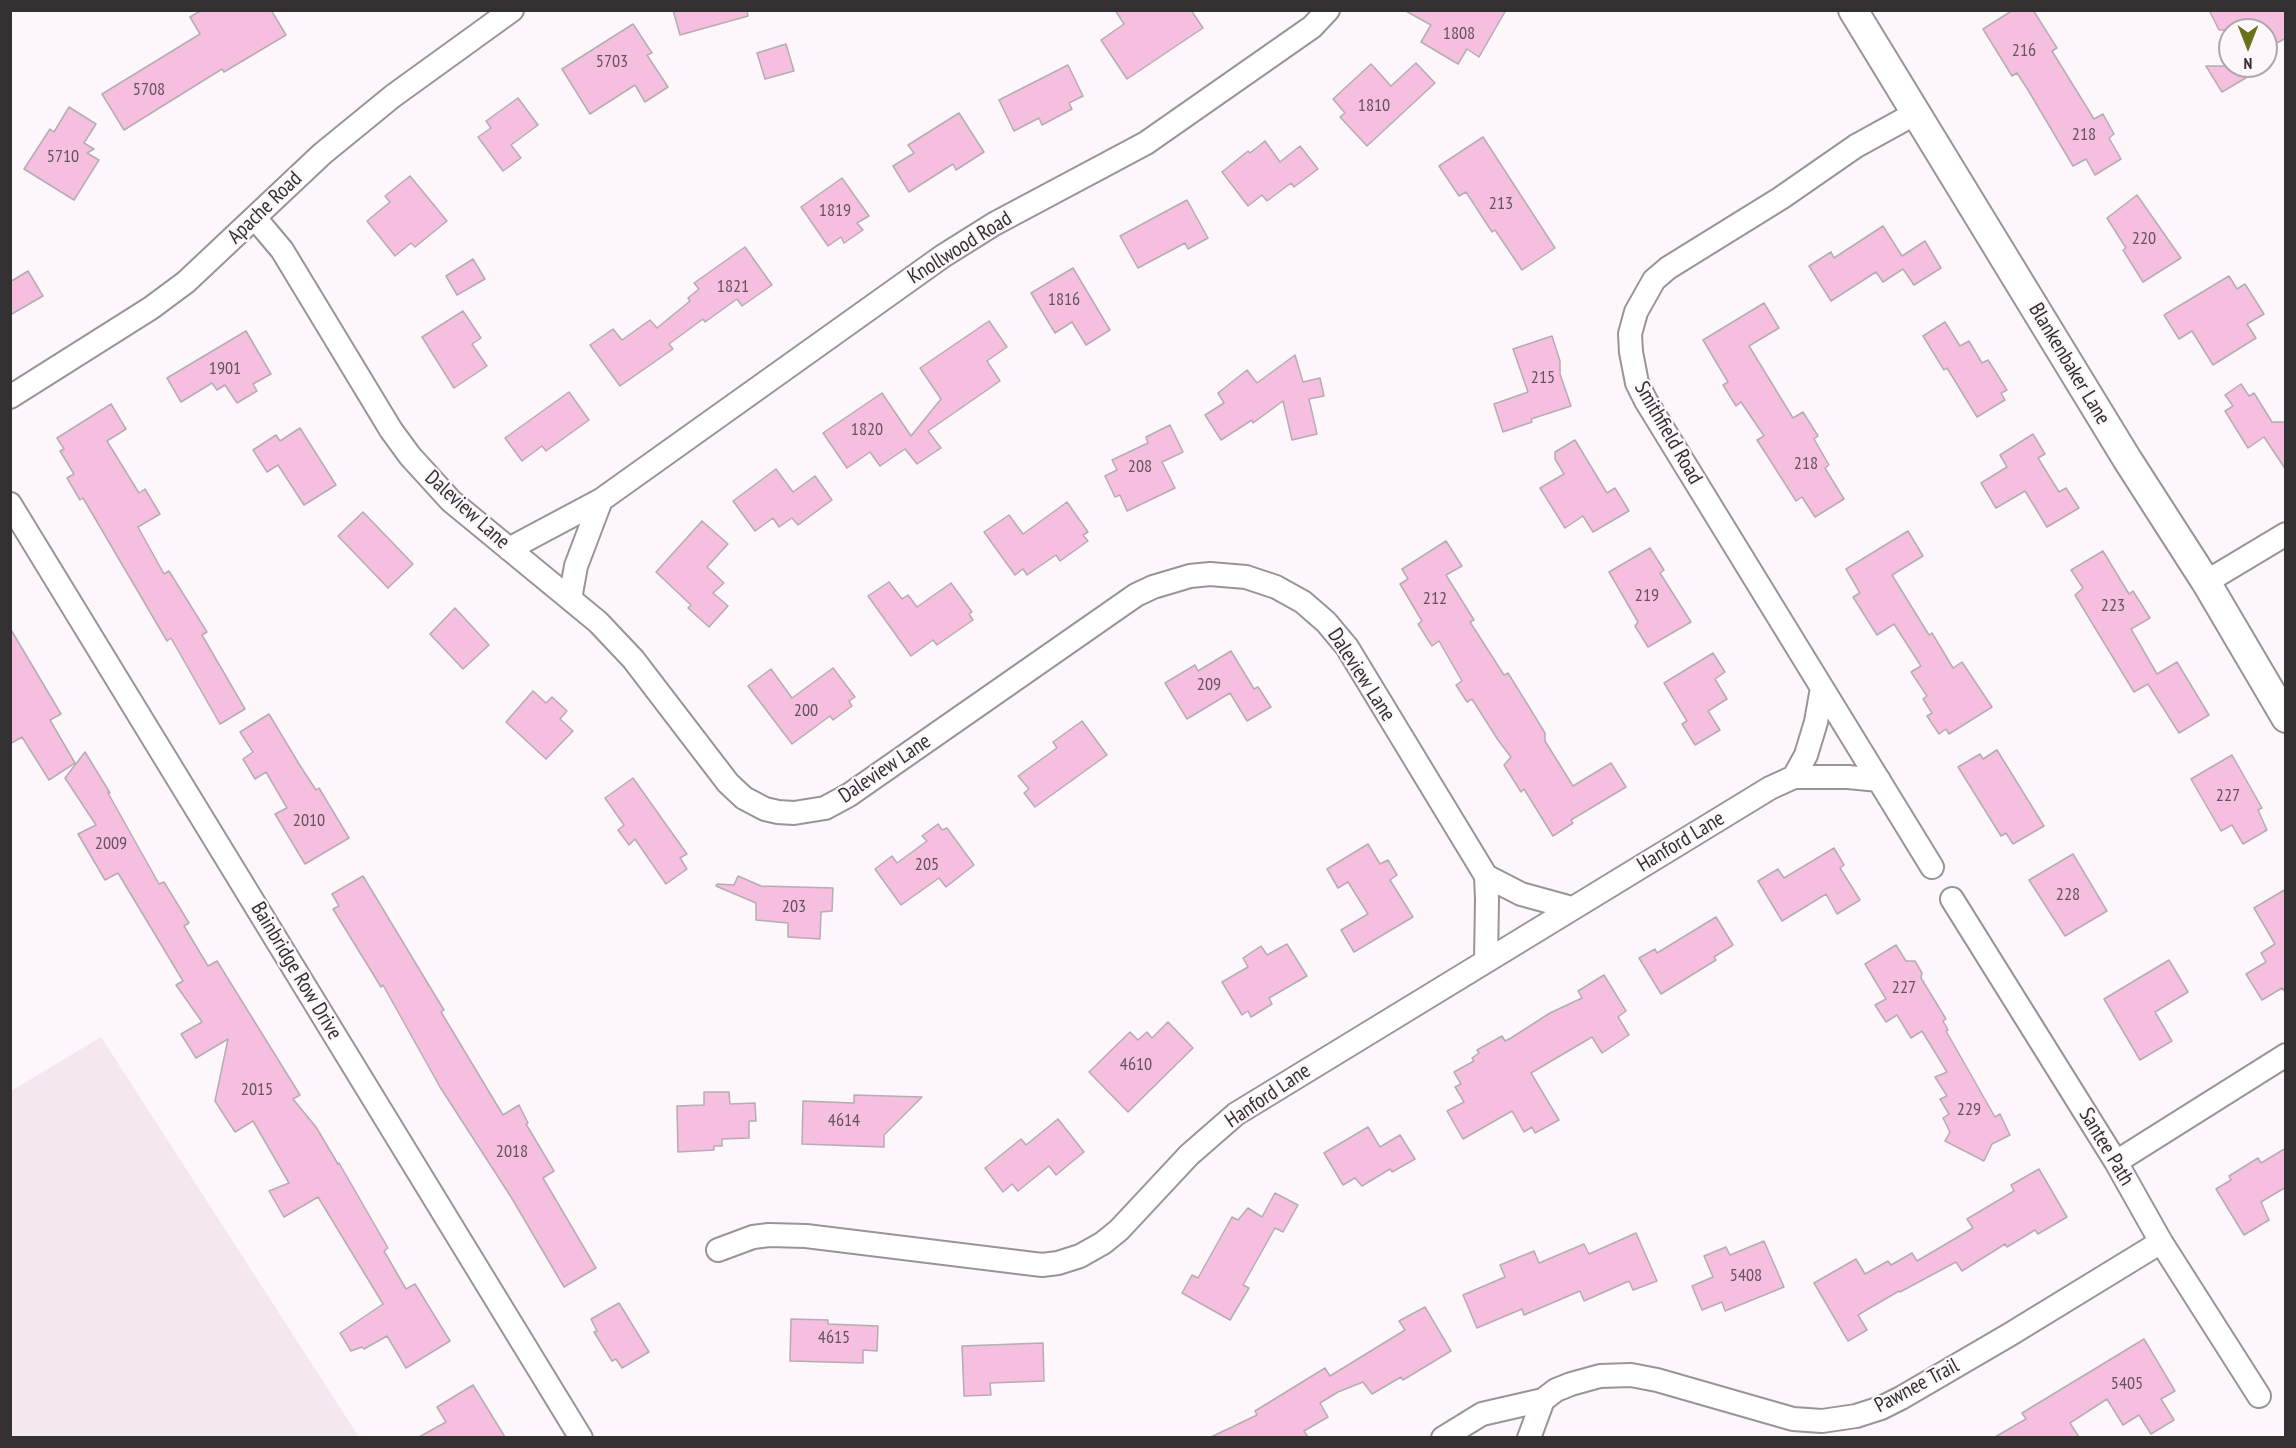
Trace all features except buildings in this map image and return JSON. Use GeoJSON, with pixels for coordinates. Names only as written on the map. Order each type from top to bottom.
{"type":"FeatureCollection","features":[{"type":"Feature","properties":{"kind":"street","name":"Apache Road"},"geometry":{"type":"LineString","coordinates":[[10,397],[151,308],[186,282],[322,154],[393,96],[512,10]]}},
{"type":"Feature","properties":{"kind":"street","name":"Knollwood Road"},"geometry":{"type":"LineString","coordinates":[[509,549],[601,500],[944,256],[994,224],[1146,143],[1312,27],[1328,10]]}},
{"type":"Feature","properties":{"kind":"street","name":"Blankenbaker Lane"},"geometry":{"type":"LineString","coordinates":[[1853,10],[2127,459],[2206,582],[2286,718]]}},
{"type":"Feature","properties":{"kind":"street","name":"Smithfield Road"},"geometry":{"type":"LineString","coordinates":[[1879,780],[1646,401],[1633,367],[1630,334],[1636,312],[1644,296],[1654,280],[1668,268],[1781,198],[1856,146],[1916,113]]}},
{"type":"Feature","properties":{"kind":"street","name":"Daleview Lane"},"geometry":{"type":"LineString","coordinates":[[255,218],[282,250],[385,420],[410,456],[451,501],[598,622],[633,659],[729,783],[744,798],[765,809],[794,813],[825,808],[849,795],[1136,595],[1190,576],[1228,574],[1246,577],[1276,587],[1303,602],[1326,622],[1347,647],[1416,765],[1486,876]]}},
{"type":"Feature","properties":{"kind":"street"},"geometry":{"type":"LineString","coordinates":[[570,599],[576,566],[601,500]]}},
{"type":"Feature","properties":{"kind":"street","name":"Bainbridge Row Drive"},"geometry":{"type":"LineString","coordinates":[[10,504],[581,1437]]}},
{"type":"Feature","properties":{"kind":"street"},"geometry":{"type":"LineString","coordinates":[[2206,582],[2286,534]]}},
{"type":"Feature","properties":{"kind":"street"},"geometry":{"type":"LineString","coordinates":[[1794,777],[1806,755],[1816,722],[1822,688]]}},
{"type":"Feature","properties":{"kind":"street","name":"Hanford Lane"},"geometry":{"type":"LineString","coordinates":[[718,1250],[753,1237],[769,1235],[806,1236],[1042,1265],[1080,1256],[1103,1243],[1119,1230],[1190,1155],[1236,1114],[1770,788],[1794,777],[1848,777],[1879,780]]}},
{"type":"Feature","properties":{"kind":"street"},"geometry":{"type":"LineString","coordinates":[[1879,780],[1932,867]]}},
{"type":"Feature","properties":{"kind":"street"},"geometry":{"type":"LineString","coordinates":[[1486,961],[1486,876],[1521,894],[1572,908]]}},
{"type":"Feature","properties":{"kind":"street","name":"Santee Path"},"geometry":{"type":"LineString","coordinates":[[1952,899],[2116,1162],[2161,1242],[2259,1396]]}},
{"type":"Feature","properties":{"kind":"street"},"geometry":{"type":"LineString","coordinates":[[2116,1162],[2286,1055]]}},
{"type":"Feature","properties":{"kind":"street","name":"Pawnee Trail"},"geometry":{"type":"LineString","coordinates":[[1443,1437],[1482,1414],[1543,1400],[1556,1390],[1600,1376],[1631,1375],[1658,1380],[1793,1419],[1822,1421],[1856,1416],[1881,1408],[1901,1398],[2161,1242]]}},
{"type":"Feature","properties":{"kind":"street"},"geometry":{"type":"LineString","coordinates":[[1529,1437],[1543,1400]]}},
{"type":"Feature","properties":{"kind":"shaded area"},"geometry":{"type":"Polygon","coordinates":[[[101,1037],[359,1437],[11,1437],[11,1091],[101,1037]]]}}]}
